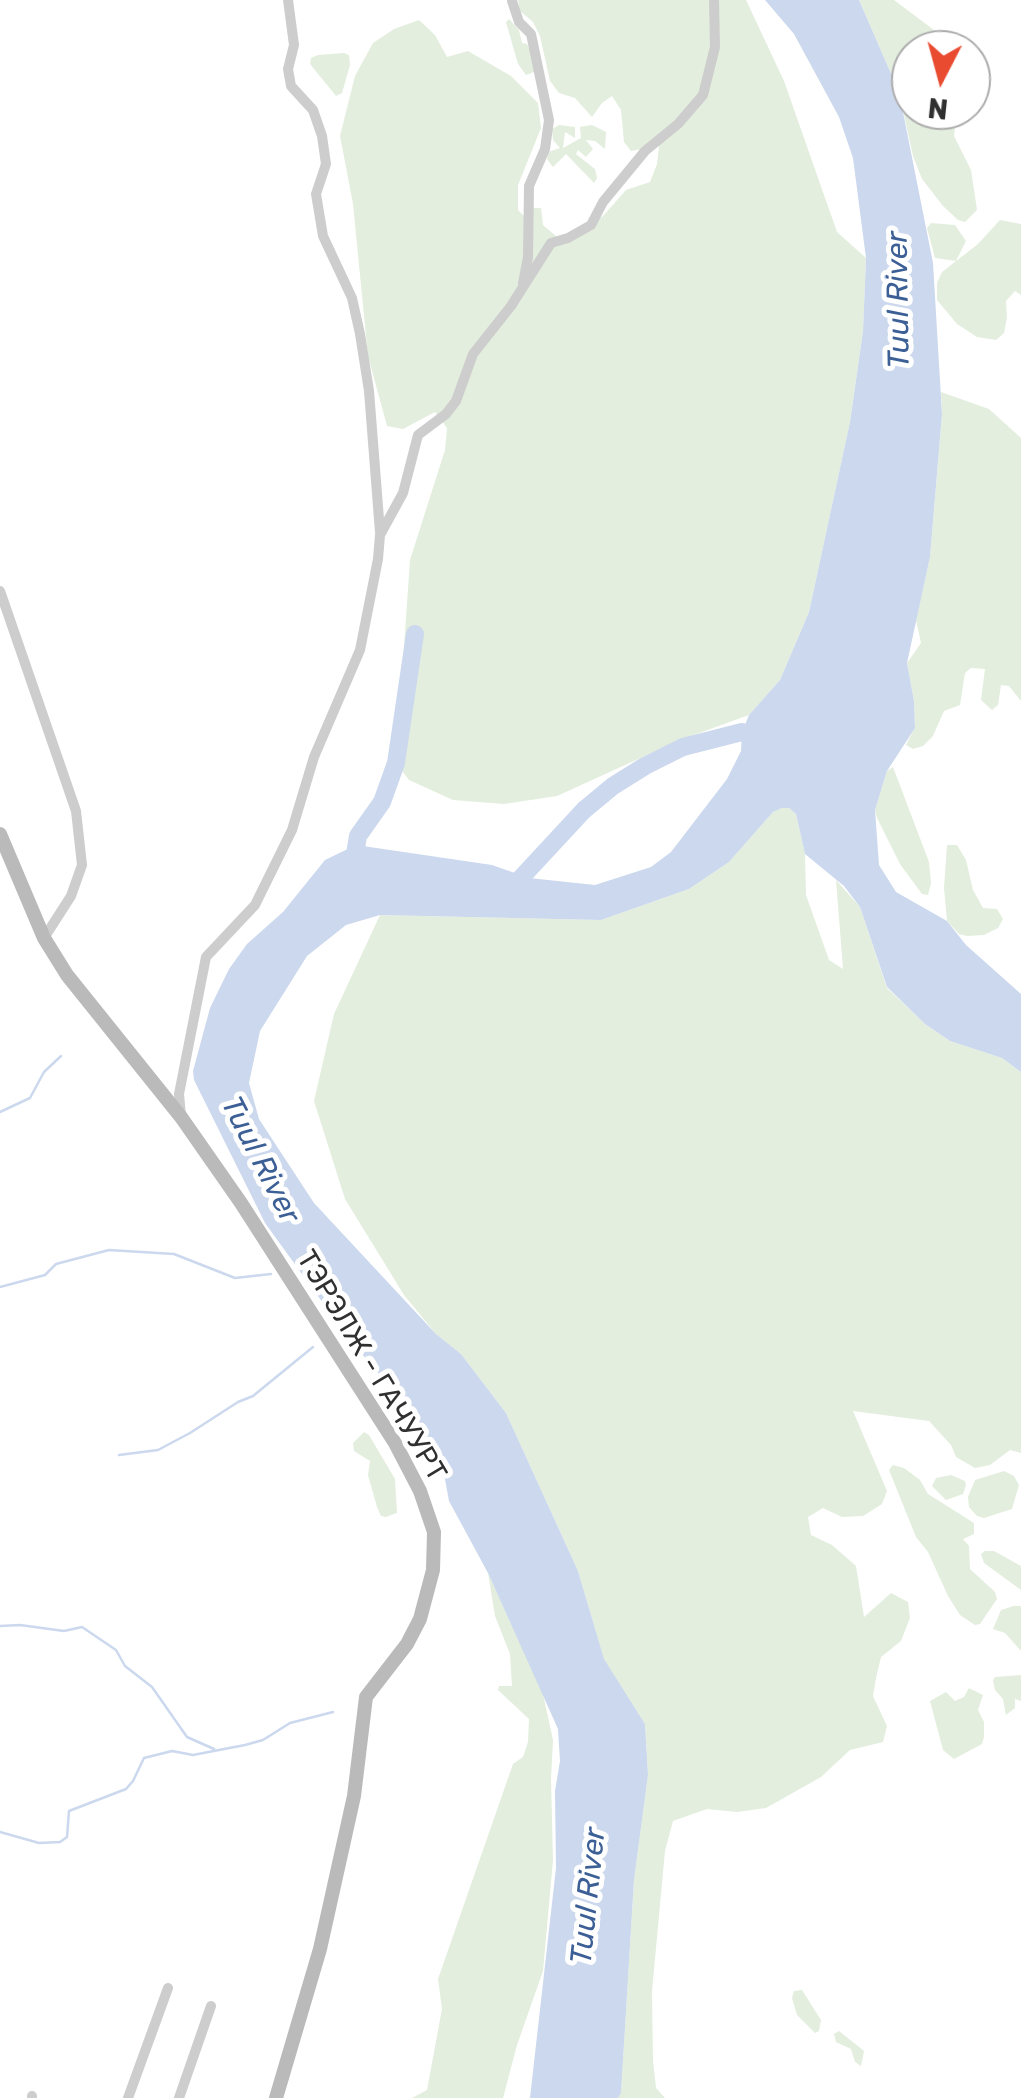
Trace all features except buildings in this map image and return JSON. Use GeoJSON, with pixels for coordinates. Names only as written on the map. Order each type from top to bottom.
{"type":"FeatureCollection","features":[{"type":"Feature","properties":{"kind":"main road","name":"ТЭРЭЛЖ - ГАЧУУРТ"},"geometry":{"type":"LineString","coordinates":[[0,834],[44,938],[67,975],[181,1117],[250,1217],[395,1443],[420,1491],[434,1532],[432,1570],[420,1619],[407,1644],[366,1696],[354,1796],[324,1932],[276,2098]]}},
{"type":"Feature","properties":{"kind":"street"},"geometry":{"type":"LineString","coordinates":[[181,1117],[180,1094],[206,958],[255,905],[292,830],[314,756],[360,650],[380,535],[369,391],[360,334],[352,298],[323,236],[316,194],[326,164],[322,136],[313,110],[291,86],[288,70],[294,45],[288,0]]}},
{"type":"Feature","properties":{"kind":"street"},"geometry":{"type":"LineString","coordinates":[[380,535],[403,493],[418,435],[446,414],[456,401],[474,354],[551,243],[592,225],[602,202],[645,151],[678,124],[703,95],[715,48],[714,0]]}},
{"type":"Feature","properties":{"kind":"street"},"geometry":{"type":"LineString","coordinates":[[512,1],[519,22],[531,34],[549,120],[544,149],[529,186],[528,257],[521,289]]}},
{"type":"Feature","properties":{"kind":"street"},"geometry":{"type":"LineString","coordinates":[[0,591],[76,811],[82,865],[71,896],[44,938]]}},
{"type":"Feature","properties":{"kind":"street"},"geometry":{"type":"LineString","coordinates":[[128,2098],[168,1988]]}},
{"type":"Feature","properties":{"kind":"street"},"geometry":{"type":"LineString","coordinates":[[179,2098],[211,2006]]}},
{"type":"Feature","properties":{"kind":"green space"},"geometry":{"type":"Polygon","coordinates":[[[518,0],[746,0],[784,81],[837,232],[866,258],[863,331],[850,422],[809,612],[780,680],[749,715],[680,740],[557,796],[504,804],[453,800],[409,780],[396,763],[410,560],[445,450],[447,428],[435,412],[403,429],[387,426],[368,356],[353,204],[340,136],[355,76],[373,43],[394,29],[419,20],[435,35],[447,57],[468,51],[511,76],[538,103],[541,128],[518,185],[518,210],[525,217],[532,208],[541,208],[543,225],[563,242],[603,216],[626,190],[650,182],[659,146],[631,151],[624,142],[621,110],[612,96],[592,117],[575,98],[559,93],[550,81],[540,36],[533,22],[520,11],[518,0]]]}},
{"type":"Feature","properties":{"kind":"green space"},"geometry":{"type":"Polygon","coordinates":[[[859,0],[894,0],[934,30],[891,30],[891,74],[859,0]]]}},
{"type":"Feature","properties":{"kind":"green space"},"geometry":{"type":"Polygon","coordinates":[[[509,19],[535,60],[534,72],[526,75],[518,64],[506,22],[509,19]]]}},
{"type":"Feature","properties":{"kind":"green space"},"geometry":{"type":"Polygon","coordinates":[[[349,55],[350,65],[342,93],[336,96],[310,64],[311,58],[349,55]]]}},
{"type":"Feature","properties":{"kind":"green space"},"geometry":{"type":"Polygon","coordinates":[[[559,125],[575,127],[575,138],[565,132],[563,148],[581,138],[580,127],[592,125],[606,132],[605,149],[586,140],[593,149],[586,157],[578,150],[576,154],[595,169],[594,183],[566,154],[553,167],[547,159],[548,152],[560,148],[553,140],[552,129],[559,125]]]}},
{"type":"Feature","properties":{"kind":"green space"},"geometry":{"type":"Polygon","coordinates":[[[907,130],[955,130],[971,170],[977,210],[965,222],[943,206],[922,179],[907,130]]]}},
{"type":"Feature","properties":{"kind":"green space"},"geometry":{"type":"Polygon","coordinates":[[[1000,220],[1021,224],[1021,295],[1015,291],[1006,301],[1004,333],[996,340],[977,337],[957,324],[937,300],[937,283],[942,272],[978,244],[1000,220]]]}},
{"type":"Feature","properties":{"kind":"green space"},"geometry":{"type":"Polygon","coordinates":[[[931,223],[955,225],[966,241],[956,261],[935,258],[927,228],[931,223]]]}},
{"type":"Feature","properties":{"kind":"green space"},"geometry":{"type":"Polygon","coordinates":[[[941,392],[989,409],[1021,438],[1021,701],[1009,686],[1001,685],[998,705],[992,710],[981,700],[985,669],[971,668],[965,673],[960,705],[944,711],[933,736],[913,749],[906,745],[915,727],[907,663],[921,643],[916,620],[930,557],[941,392]]]}},
{"type":"Feature","properties":{"kind":"green space"},"geometry":{"type":"Polygon","coordinates":[[[893,767],[929,862],[928,895],[922,894],[900,864],[877,818],[875,810],[887,771],[893,767]]]}},
{"type":"Feature","properties":{"kind":"green space"},"geometry":{"type":"Polygon","coordinates":[[[782,808],[796,814],[805,854],[806,895],[829,960],[843,969],[836,880],[860,907],[887,988],[925,1024],[950,1041],[1002,1058],[1021,1072],[1021,1453],[1010,1450],[990,1465],[975,1468],[956,1457],[951,1445],[929,1421],[853,1411],[887,1491],[882,1504],[863,1516],[842,1517],[823,1508],[808,1517],[811,1535],[832,1545],[856,1566],[864,1617],[891,1593],[908,1602],[910,1618],[901,1641],[881,1657],[876,1678],[873,1696],[887,1726],[883,1742],[850,1750],[821,1777],[766,1808],[737,1812],[707,1809],[673,1821],[665,1851],[652,1991],[656,2088],[665,2098],[618,2098],[634,1880],[648,1775],[645,1724],[604,1660],[578,1571],[506,1413],[461,1354],[436,1334],[404,1295],[345,1199],[314,1101],[334,1014],[380,915],[601,920],[689,889],[729,862],[773,812],[782,808]]]}},
{"type":"Feature","properties":{"kind":"green space"},"geometry":{"type":"Polygon","coordinates":[[[947,845],[957,845],[966,860],[973,890],[983,908],[997,909],[1003,919],[998,928],[984,935],[967,936],[959,934],[947,921],[947,845]]]}},
{"type":"Feature","properties":{"kind":"green space"},"geometry":{"type":"Polygon","coordinates":[[[364,1432],[395,1479],[397,1513],[386,1517],[381,1516],[377,1507],[368,1475],[370,1461],[354,1451],[353,1443],[364,1432]]]}},
{"type":"Feature","properties":{"kind":"green space"},"geometry":{"type":"Polygon","coordinates":[[[893,1465],[904,1468],[920,1480],[928,1494],[974,1523],[974,1534],[963,1539],[969,1546],[970,1569],[995,1592],[997,1599],[980,1624],[960,1615],[948,1596],[928,1552],[916,1537],[889,1470],[893,1465]]]}},
{"type":"Feature","properties":{"kind":"green space"},"geometry":{"type":"Polygon","coordinates":[[[1004,1471],[1014,1476],[1019,1485],[1012,1509],[984,1518],[977,1516],[969,1507],[968,1497],[975,1480],[1004,1471]]]}},
{"type":"Feature","properties":{"kind":"green space"},"geometry":{"type":"Polygon","coordinates":[[[951,1475],[966,1485],[963,1494],[946,1500],[932,1486],[936,1478],[951,1475]]]}},
{"type":"Feature","properties":{"kind":"green space"},"geometry":{"type":"Polygon","coordinates":[[[994,1551],[1021,1566],[1021,1590],[984,1563],[981,1554],[994,1551]]]}},
{"type":"Feature","properties":{"kind":"green space"},"geometry":{"type":"Polygon","coordinates":[[[488,1573],[543,1694],[553,1740],[553,1860],[543,1971],[503,2098],[412,2098],[427,2090],[442,2009],[438,1979],[513,1764],[523,1757],[528,1742],[529,1719],[498,1690],[499,1686],[512,1686],[510,1654],[495,1616],[488,1573]]]}},
{"type":"Feature","properties":{"kind":"green space"},"geometry":{"type":"Polygon","coordinates":[[[1021,1606],[1021,1651],[1005,1633],[993,1629],[1001,1610],[1021,1606]]]}},
{"type":"Feature","properties":{"kind":"green space"},"geometry":{"type":"Polygon","coordinates":[[[1021,1675],[1021,1701],[1015,1699],[1015,1708],[1006,1715],[993,1680],[1021,1675]]]}},
{"type":"Feature","properties":{"kind":"green space"},"geometry":{"type":"Polygon","coordinates":[[[969,1688],[983,1695],[978,1710],[984,1722],[984,1737],[982,1744],[954,1759],[943,1750],[930,1701],[946,1692],[955,1701],[964,1697],[969,1688]]]}},
{"type":"Feature","properties":{"kind":"green space"},"geometry":{"type":"Polygon","coordinates":[[[802,1990],[821,2020],[815,2033],[797,2015],[792,1998],[794,1991],[802,1990]]]}},
{"type":"Feature","properties":{"kind":"green space"},"geometry":{"type":"Polygon","coordinates":[[[839,2031],[864,2051],[861,2066],[855,2062],[851,2049],[836,2042],[834,2034],[839,2031]]]}},
{"type":"Feature","properties":{"kind":"water","name":"Tuul River"},"geometry":{"type":"Polygon","coordinates":[[[765,0],[859,0],[891,74],[891,130],[907,130],[933,263],[942,414],[930,557],[907,663],[915,728],[887,771],[875,810],[879,865],[896,892],[947,921],[966,945],[1021,994],[1021,1072],[1002,1058],[950,1041],[925,1024],[887,987],[860,907],[844,886],[805,854],[796,814],[782,808],[773,812],[729,862],[689,889],[601,920],[380,915],[346,925],[307,956],[260,1031],[249,1083],[259,1119],[314,1203],[436,1334],[461,1354],[506,1413],[578,1571],[604,1659],[645,1724],[648,1775],[634,1880],[621,2093],[618,2098],[530,2098],[556,1868],[558,1729],[488,1573],[449,1501],[444,1474],[426,1436],[265,1223],[193,1071],[210,1008],[229,969],[247,944],[283,912],[325,860],[356,845],[492,865],[529,878],[595,885],[651,867],[671,852],[727,779],[741,751],[742,732],[749,715],[780,680],[809,612],[850,422],[863,331],[866,258],[853,158],[839,117],[794,34],[765,0]]]}},
{"type":"Feature","properties":{"kind":"waterway"},"geometry":{"type":"LineString","coordinates":[[353,866],[358,836],[382,802],[396,763],[415,634]]}},
{"type":"Feature","properties":{"kind":"waterway"},"geometry":{"type":"LineString","coordinates":[[507,893],[584,810],[645,766],[683,747],[742,732],[763,739]]}},
{"type":"Feature","properties":{"kind":"waterway"},"geometry":{"type":"LineString","coordinates":[[0,1112],[30,1098],[44,1072],[61,1056]]}},
{"type":"Feature","properties":{"kind":"waterway"},"geometry":{"type":"LineString","coordinates":[[0,1287],[45,1275],[56,1264],[109,1250],[174,1254],[235,1278],[271,1274]]}},
{"type":"Feature","properties":{"kind":"waterway"},"geometry":{"type":"LineString","coordinates":[[119,1455],[158,1450],[190,1433],[253,1396],[313,1347]]}},
{"type":"Feature","properties":{"kind":"waterway"},"geometry":{"type":"LineString","coordinates":[[0,1626],[64,1631],[82,1627],[116,1650],[125,1666],[152,1687],[187,1737],[214,1749]]}},
{"type":"Feature","properties":{"kind":"waterway"},"geometry":{"type":"LineString","coordinates":[[0,1832],[39,1843],[60,1842],[67,1837],[69,1811],[126,1789],[144,1758],[172,1751],[193,1755],[245,1745],[263,1740],[290,1723],[333,1712]]}}]}
